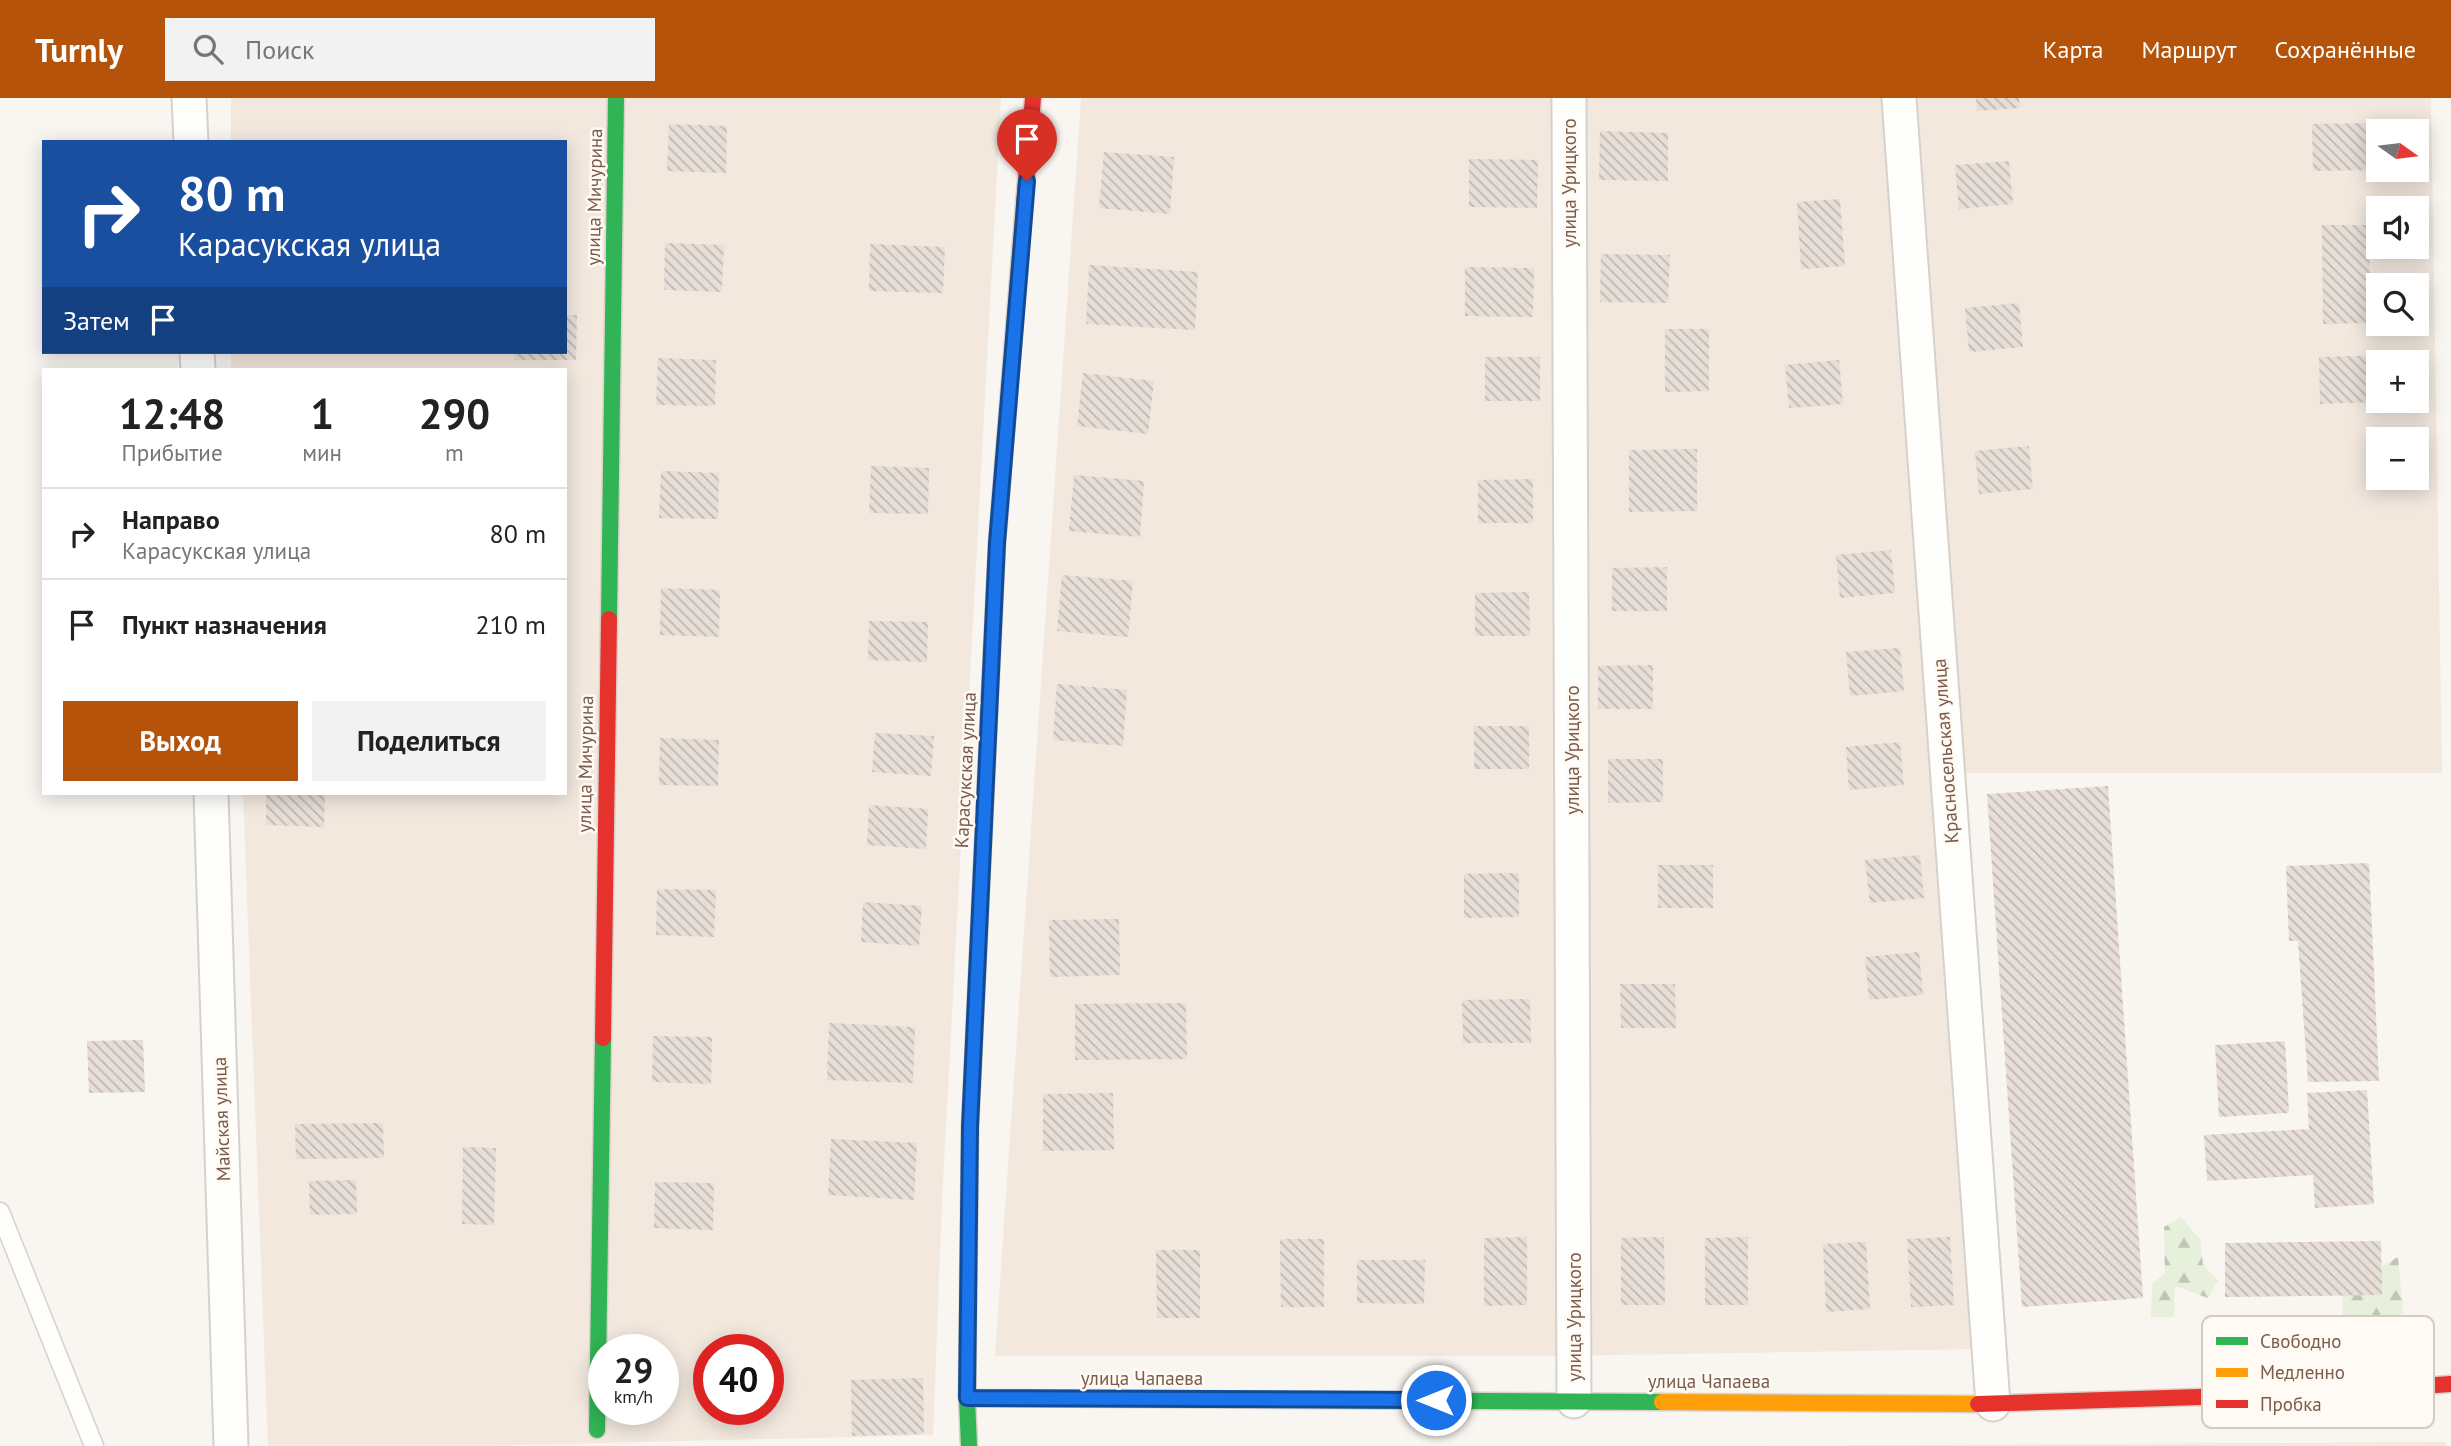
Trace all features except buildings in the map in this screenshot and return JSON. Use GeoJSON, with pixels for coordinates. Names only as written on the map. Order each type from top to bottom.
{"type":"FeatureCollection","features":[{"type":"Feature","properties":{"kind":"street"},"geometry":{"type":"LineString","coordinates":[[189,98],[191,140]]}},
{"type":"Feature","properties":{"kind":"street","name":"улица Мичурина"},"geometry":{"type":"LineString","coordinates":[[597,1430],[616,98]]}},
{"type":"Feature","properties":{"kind":"street","name":"Карасукская улица"},"geometry":{"type":"LineString","coordinates":[[969,1446],[967,1398],[970,1127],[997,543],[1033,98]]}},
{"type":"Feature","properties":{"kind":"street","name":"улица Урицкого"},"geometry":{"type":"LineString","coordinates":[[1569,98],[1574,1401]]}},
{"type":"Feature","properties":{"kind":"street","name":"Красносельская улица"},"geometry":{"type":"LineString","coordinates":[[1899,98],[1993,1404]]}},
{"type":"Feature","properties":{"kind":"street","name":"Майская улица"},"geometry":{"type":"LineString","coordinates":[[211,795],[231,1446]]}},
{"type":"Feature","properties":{"kind":"street","name":"улица Чапаева"},"geometry":{"type":"LineString","coordinates":[[967,1398],[1993,1404],[2202,1397]]}},
{"type":"Feature","properties":{"kind":"lane"},"geometry":{"type":"LineString","coordinates":[[0,1212],[94,1446]]}},
{"type":"Feature","properties":{"kind":"shaded area"},"geometry":{"type":"Polygon","coordinates":[[[231,98],[1001,98],[942,1201],[933,1435],[481,1446],[268,1446],[243,795],[567,795],[567,368],[231,368],[231,354],[567,354],[567,140],[231,140],[231,98]]]}},
{"type":"Feature","properties":{"kind":"shaded area"},"geometry":{"type":"Polygon","coordinates":[[[1081,98],[2431,98],[2442,773],[1949,773],[1981,1349],[1555,1356],[995,1356],[1081,98]]]}},
{"type":"Feature","properties":{"kind":"shaded area"},"geometry":{"type":"Polygon","coordinates":[[[2446,1442],[2446,1446],[1748,1446],[2446,1442]]]}},
{"type":"Feature","properties":{"kind":"green space"},"geometry":{"type":"Polygon","coordinates":[[[2181,1217],[2200,1239],[2203,1265],[2218,1280],[2208,1298],[2175,1286],[2174,1317],[2151,1317],[2152,1284],[2165,1273],[2164,1227],[2181,1217]]]}},
{"type":"Feature","properties":{"kind":"green space"},"geometry":{"type":"Polygon","coordinates":[[[2398,1257],[2403,1316],[2343,1316],[2342,1289],[2398,1257]]]}},
{"type":"Feature","properties":{"kind":"traffic: fast"},"geometry":{"type":"LineString","coordinates":[[609,619],[616,98]]}},
{"type":"Feature","properties":{"kind":"traffic: fast"},"geometry":{"type":"LineString","coordinates":[[969,1446],[967,1398],[970,1127],[989,714]]}},
{"type":"Feature","properties":{"kind":"traffic: fast"},"geometry":{"type":"LineString","coordinates":[[597,1430],[603,1038]]}},
{"type":"Feature","properties":{"kind":"traffic: fast"},"geometry":{"type":"LineString","coordinates":[[967,1398],[1662,1402]]}},
{"type":"Feature","properties":{"kind":"traffic: slow"},"geometry":{"type":"LineString","coordinates":[[989,714],[997,543],[1024,205]]}},
{"type":"Feature","properties":{"kind":"traffic: slow"},"geometry":{"type":"LineString","coordinates":[[1662,1402],[1978,1404]]}},
{"type":"Feature","properties":{"kind":"traffic: jam"},"geometry":{"type":"LineString","coordinates":[[1024,205],[1033,98]]}},
{"type":"Feature","properties":{"kind":"traffic: jam"},"geometry":{"type":"LineString","coordinates":[[603,1038],[609,619]]}},
{"type":"Feature","properties":{"kind":"traffic: jam"},"geometry":{"type":"LineString","coordinates":[[2434,1385],[2451,1384]]}},
{"type":"Feature","properties":{"kind":"traffic: jam"},"geometry":{"type":"LineString","coordinates":[[1978,1404],[2202,1397]]}},
{"type":"Feature","properties":{"kind":"route"},"geometry":{"type":"LineString","coordinates":[[1027,181],[997,543],[970,1127],[967,1398],[1436,1400]]}}]}
